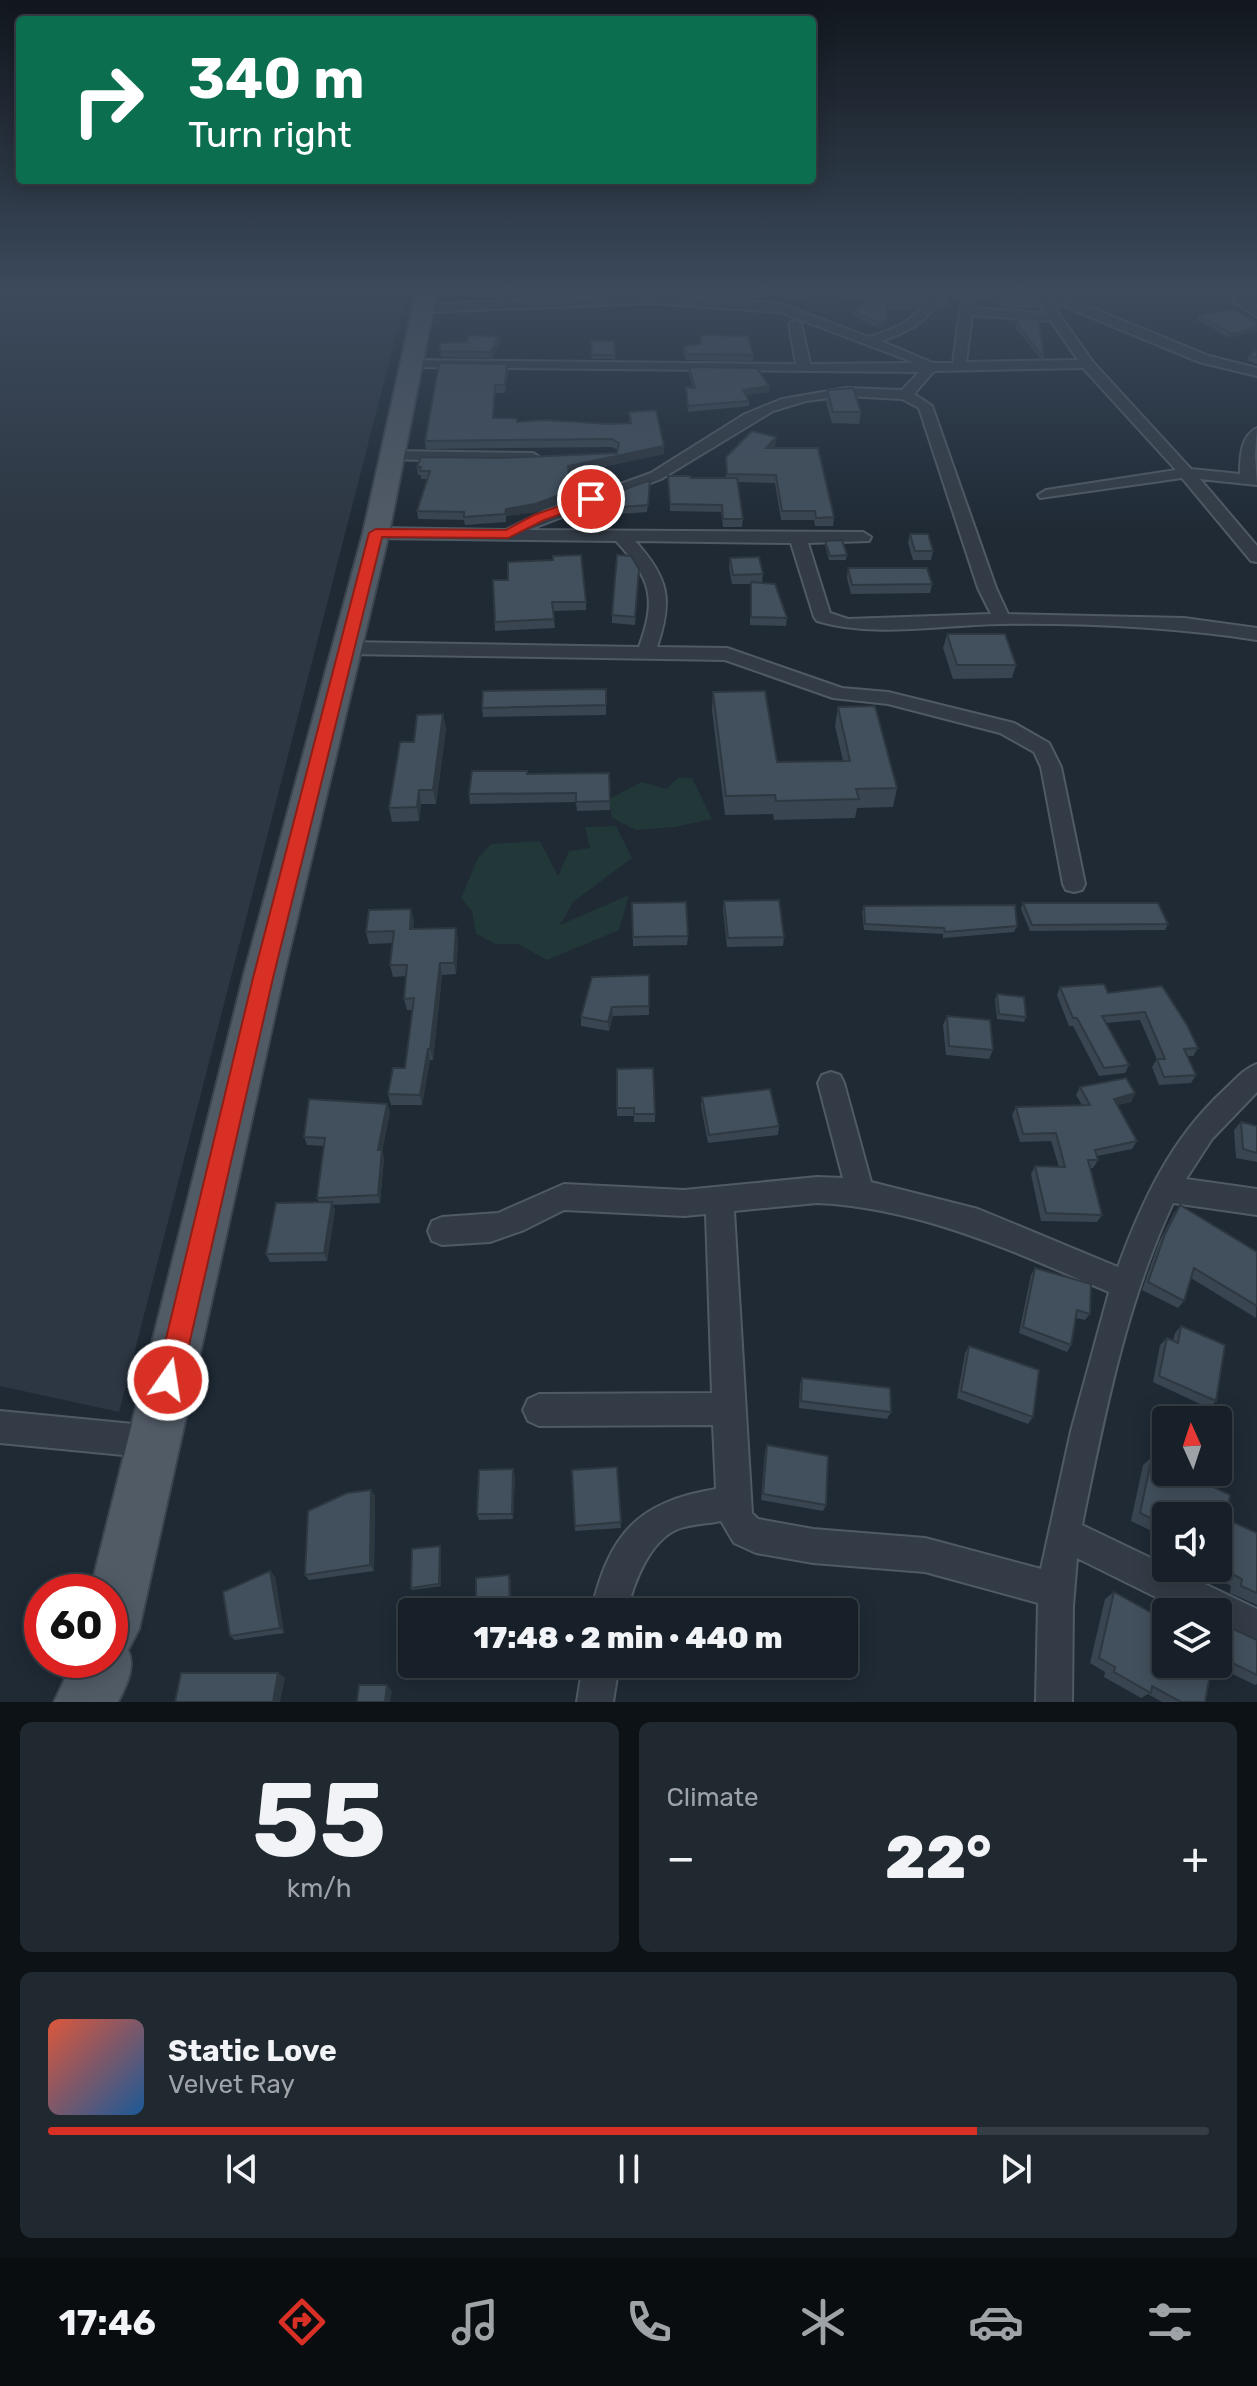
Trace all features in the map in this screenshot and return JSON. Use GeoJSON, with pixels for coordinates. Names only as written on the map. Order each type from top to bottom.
{"type":"FeatureCollection","features":[{"type":"Feature","properties":{"kind":"main road"},"geometry":{"type":"LineString","coordinates":[[122,1574],[263,978],[376,533],[413,368]]}},
{"type":"Feature","properties":{"kind":"street"},"geometry":{"type":"LineString","coordinates":[[823,368],[830,393]]}},
{"type":"Feature","properties":{"kind":"street"},"geometry":{"type":"LineString","coordinates":[[906,395],[934,368]]}},
{"type":"Feature","properties":{"kind":"street"},"geometry":{"type":"LineString","coordinates":[[1091,368],[1257,557]]}},
{"type":"Feature","properties":{"kind":"street"},"geometry":{"type":"LineString","coordinates":[[508,534],[539,518],[656,476],[751,417],[781,403],[830,393],[906,395],[925,406],[987,588],[1002,619]]}},
{"type":"Feature","properties":{"kind":"street"},"geometry":{"type":"LineString","coordinates":[[1046,495],[1186,473],[1252,479],[1247,454],[1257,432]]}},
{"type":"Feature","properties":{"kind":"street"},"geometry":{"type":"LineString","coordinates":[[394,456],[546,457]]}},
{"type":"Feature","properties":{"kind":"street"},"geometry":{"type":"LineString","coordinates":[[376,533],[863,537]]}},
{"type":"Feature","properties":{"kind":"street"},"geometry":{"type":"LineString","coordinates":[[621,536],[654,573],[658,607],[646,652]]}},
{"type":"Feature","properties":{"kind":"street"},"geometry":{"type":"LineString","coordinates":[[798,538],[819,609],[823,617],[832,622],[868,625],[1002,619],[1184,623],[1257,634]]}},
{"type":"Feature","properties":{"kind":"street"},"geometry":{"type":"LineString","coordinates":[[346,648],[727,654],[840,694],[888,698],[1007,728],[1042,748],[1051,767],[1074,884]]}},
{"type":"Feature","properties":{"kind":"street"},"geometry":{"type":"LineString","coordinates":[[1054,1702],[1056,1591],[1064,1534],[1108,1345],[1126,1285],[1144,1234],[1165,1189],[1206,1126],[1257,1075]]}},
{"type":"Feature","properties":{"kind":"street"},"geometry":{"type":"LineString","coordinates":[[831,1083],[860,1192]]}},
{"type":"Feature","properties":{"kind":"street"},"geometry":{"type":"LineString","coordinates":[[1165,1189],[1257,1202]]}},
{"type":"Feature","properties":{"kind":"street"},"geometry":{"type":"LineString","coordinates":[[442,1231],[492,1229],[548,1201],[564,1197],[656,1203],[817,1190],[860,1192],[978,1222],[1126,1285]]}},
{"type":"Feature","properties":{"kind":"street"},"geometry":{"type":"LineString","coordinates":[[719,1200],[733,1502],[739,1526],[747,1534],[813,1546],[925,1555],[1056,1591]]}},
{"type":"Feature","properties":{"kind":"street"},"geometry":{"type":"LineString","coordinates":[[539,1410],[730,1409]]}},
{"type":"Feature","properties":{"kind":"street"},"geometry":{"type":"LineString","coordinates":[[0,1427],[154,1442]]}},
{"type":"Feature","properties":{"kind":"street"},"geometry":{"type":"LineString","coordinates":[[614,1598],[624,1566],[652,1527],[671,1516],[733,1502]]}},
{"type":"Feature","properties":{"kind":"street"},"geometry":{"type":"LineString","coordinates":[[1064,1534],[1257,1628]]}},
{"type":"Feature","properties":{"kind":"street"},"geometry":{"type":"LineString","coordinates":[[595,1702],[599,1678]]}},
{"type":"Feature","properties":{"kind":"shaded area"},"geometry":{"type":"Polygon","coordinates":[[[0,368],[388,368],[119,1412],[0,1386],[0,368]]]}},
{"type":"Feature","properties":{"kind":"green space"},"geometry":{"type":"Polygon","coordinates":[[[678,778],[692,778],[712,819],[675,827],[636,830],[612,818],[609,799],[642,782],[666,789],[678,778]]]}},
{"type":"Feature","properties":{"kind":"green space"},"geometry":{"type":"Polygon","coordinates":[[[616,826],[632,858],[573,902],[560,925],[629,895],[619,930],[547,960],[518,944],[496,944],[476,934],[472,911],[461,898],[478,858],[491,844],[540,841],[558,876],[569,851],[590,848],[585,827],[616,826]]]}},
{"type":"Feature","properties":{"kind":"building"},"geometry":{"type":"Polygon","coordinates":[[[438,368],[507,368],[505,385],[495,385],[493,418],[517,419],[517,422],[631,423],[629,412],[656,410],[664,446],[568,466],[569,478],[609,477],[535,504],[506,509],[505,514],[464,517],[464,512],[417,511],[430,471],[420,471],[421,467],[417,467],[421,457],[501,458],[617,453],[619,443],[612,439],[425,441],[438,368]]]}},
{"type":"Feature","properties":{"kind":"building"},"geometry":{"type":"Polygon","coordinates":[[[689,368],[757,368],[769,386],[743,390],[749,401],[688,406],[686,387],[695,388],[689,368]]]}},
{"type":"Feature","properties":{"kind":"building"},"geometry":{"type":"Polygon","coordinates":[[[853,388],[861,412],[833,412],[827,390],[853,388]]]}},
{"type":"Feature","properties":{"kind":"building"},"geometry":{"type":"Polygon","coordinates":[[[752,431],[776,437],[766,448],[818,448],[834,517],[816,518],[815,511],[782,511],[776,475],[727,474],[726,457],[752,431]]]}},
{"type":"Feature","properties":{"kind":"building"},"geometry":{"type":"Polygon","coordinates":[[[668,476],[737,478],[743,519],[723,519],[722,505],[670,504],[668,476]]]}},
{"type":"Feature","properties":{"kind":"building"},"geometry":{"type":"Polygon","coordinates":[[[650,480],[648,505],[566,511],[650,480]]]}},
{"type":"Feature","properties":{"kind":"building"},"geometry":{"type":"Polygon","coordinates":[[[910,534],[928,534],[933,551],[915,551],[910,534]]]}},
{"type":"Feature","properties":{"kind":"building"},"geometry":{"type":"Polygon","coordinates":[[[842,540],[847,555],[830,556],[825,541],[842,540]]]}},
{"type":"Feature","properties":{"kind":"building"},"geometry":{"type":"Polygon","coordinates":[[[581,555],[586,602],[552,602],[554,619],[495,622],[493,580],[508,580],[508,562],[581,555]]]}},
{"type":"Feature","properties":{"kind":"building"},"geometry":{"type":"Polygon","coordinates":[[[617,555],[631,556],[639,569],[635,617],[612,615],[617,555]]]}},
{"type":"Feature","properties":{"kind":"building"},"geometry":{"type":"Polygon","coordinates":[[[759,557],[763,574],[733,575],[730,558],[759,557]]]}},
{"type":"Feature","properties":{"kind":"building"},"geometry":{"type":"Polygon","coordinates":[[[848,568],[927,568],[932,584],[852,585],[848,568]]]}},
{"type":"Feature","properties":{"kind":"building"},"geometry":{"type":"Polygon","coordinates":[[[751,582],[775,584],[787,618],[751,617],[751,582]]]}},
{"type":"Feature","properties":{"kind":"building"},"geometry":{"type":"Polygon","coordinates":[[[947,634],[1005,634],[1016,665],[957,665],[947,634]]]}},
{"type":"Feature","properties":{"kind":"building"},"geometry":{"type":"Polygon","coordinates":[[[606,689],[606,705],[482,708],[483,691],[606,689]]]}},
{"type":"Feature","properties":{"kind":"building"},"geometry":{"type":"Polygon","coordinates":[[[765,691],[777,762],[850,761],[838,707],[875,706],[897,788],[856,789],[859,799],[776,801],[775,795],[726,796],[713,692],[765,691]]]}},
{"type":"Feature","properties":{"kind":"building"},"geometry":{"type":"Polygon","coordinates":[[[443,714],[433,790],[419,790],[417,807],[389,808],[400,742],[414,742],[417,715],[443,714]]]}},
{"type":"Feature","properties":{"kind":"building"},"geometry":{"type":"Polygon","coordinates":[[[472,771],[609,773],[610,801],[576,802],[576,793],[469,794],[472,771]]]}},
{"type":"Feature","properties":{"kind":"building"},"geometry":{"type":"Polygon","coordinates":[[[779,900],[784,937],[728,938],[724,901],[779,900]]]}},
{"type":"Feature","properties":{"kind":"building"},"geometry":{"type":"Polygon","coordinates":[[[686,902],[688,936],[633,937],[632,903],[686,902]]]}},
{"type":"Feature","properties":{"kind":"building"},"geometry":{"type":"Polygon","coordinates":[[[1023,903],[1158,903],[1168,924],[1032,925],[1023,903]]]}},
{"type":"Feature","properties":{"kind":"building"},"geometry":{"type":"Polygon","coordinates":[[[1015,905],[1017,926],[945,932],[944,928],[865,924],[864,906],[1015,905]]]}},
{"type":"Feature","properties":{"kind":"building"},"geometry":{"type":"Polygon","coordinates":[[[411,909],[410,929],[456,928],[454,963],[440,963],[430,1049],[420,1095],[388,1094],[393,1068],[405,1068],[414,998],[404,999],[407,965],[390,965],[394,931],[366,932],[369,910],[411,909]]]}},
{"type":"Feature","properties":{"kind":"building"},"geometry":{"type":"Polygon","coordinates":[[[649,975],[649,1006],[612,1007],[608,1022],[581,1017],[592,977],[649,975]]]}},
{"type":"Feature","properties":{"kind":"building"},"geometry":{"type":"Polygon","coordinates":[[[1104,984],[1108,993],[1162,986],[1198,1048],[1184,1049],[1196,1075],[1164,1077],[1157,1059],[1165,1059],[1145,1012],[1102,1016],[1129,1065],[1104,1068],[1077,1018],[1073,1018],[1060,987],[1104,984]]]}},
{"type":"Feature","properties":{"kind":"building"},"geometry":{"type":"Polygon","coordinates":[[[997,994],[1024,997],[1026,1017],[999,1014],[997,994]]]}},
{"type":"Feature","properties":{"kind":"building"},"geometry":{"type":"Polygon","coordinates":[[[947,1016],[990,1020],[993,1050],[949,1046],[947,1016]]]}},
{"type":"Feature","properties":{"kind":"building"},"geometry":{"type":"Polygon","coordinates":[[[653,1068],[655,1114],[634,1114],[634,1108],[617,1108],[617,1069],[653,1068]]]}},
{"type":"Feature","properties":{"kind":"building"},"geometry":{"type":"Polygon","coordinates":[[[1126,1078],[1135,1093],[1114,1099],[1137,1141],[1095,1150],[1098,1160],[1088,1160],[1102,1215],[1046,1213],[1035,1166],[1065,1167],[1056,1133],[1023,1134],[1016,1107],[1090,1105],[1080,1087],[1126,1078]]]}},
{"type":"Feature","properties":{"kind":"building"},"geometry":{"type":"Polygon","coordinates":[[[770,1089],[779,1126],[709,1135],[702,1097],[770,1089]]]}},
{"type":"Feature","properties":{"kind":"building"},"geometry":{"type":"Polygon","coordinates":[[[309,1099],[387,1104],[378,1150],[382,1150],[378,1195],[317,1198],[325,1138],[304,1137],[309,1099]]]}},
{"type":"Feature","properties":{"kind":"building"},"geometry":{"type":"Polygon","coordinates":[[[1241,1122],[1257,1126],[1257,1153],[1243,1149],[1241,1122]]]}},
{"type":"Feature","properties":{"kind":"building"},"geometry":{"type":"Polygon","coordinates":[[[332,1202],[324,1253],[266,1254],[276,1203],[332,1202]]]}},
{"type":"Feature","properties":{"kind":"building"},"geometry":{"type":"Polygon","coordinates":[[[1180,1205],[1257,1252],[1257,1306],[1194,1268],[1184,1301],[1148,1282],[1165,1234],[1180,1205]]]}},
{"type":"Feature","properties":{"kind":"building"},"geometry":{"type":"Polygon","coordinates":[[[1035,1268],[1091,1284],[1090,1314],[1077,1310],[1071,1345],[1023,1327],[1035,1268]]]}},
{"type":"Feature","properties":{"kind":"building"},"geometry":{"type":"Polygon","coordinates":[[[1181,1326],[1225,1345],[1216,1401],[1159,1376],[1167,1338],[1178,1343],[1181,1326]]]}},
{"type":"Feature","properties":{"kind":"building"},"geometry":{"type":"Polygon","coordinates":[[[969,1346],[1039,1370],[1033,1417],[961,1391],[969,1346]]]}},
{"type":"Feature","properties":{"kind":"building"},"geometry":{"type":"Polygon","coordinates":[[[802,1378],[890,1388],[891,1412],[801,1401],[802,1378]]]}},
{"type":"Feature","properties":{"kind":"building"},"geometry":{"type":"Polygon","coordinates":[[[767,1445],[828,1456],[826,1505],[763,1494],[767,1445]]]}},
{"type":"Feature","properties":{"kind":"building"},"geometry":{"type":"Polygon","coordinates":[[[1152,1457],[1152,1486],[1212,1486],[1230,1495],[1229,1502],[1152,1502],[1152,1519],[1140,1513],[1152,1457]]]}},
{"type":"Feature","properties":{"kind":"building"},"geometry":{"type":"Polygon","coordinates":[[[617,1467],[621,1522],[575,1526],[572,1470],[617,1467]]]}},
{"type":"Feature","properties":{"kind":"building"},"geometry":{"type":"Polygon","coordinates":[[[513,1469],[512,1514],[477,1514],[479,1470],[513,1469]]]}},
{"type":"Feature","properties":{"kind":"building"},"geometry":{"type":"Polygon","coordinates":[[[371,1490],[370,1565],[305,1575],[308,1511],[347,1493],[371,1490]]]}},
{"type":"Feature","properties":{"kind":"building"},"geometry":{"type":"Polygon","coordinates":[[[1232,1522],[1257,1533],[1257,1593],[1241,1586],[1242,1579],[1232,1574],[1232,1522]]]}},
{"type":"Feature","properties":{"kind":"building"},"geometry":{"type":"Polygon","coordinates":[[[440,1546],[439,1584],[411,1588],[412,1549],[440,1546]]]}},
{"type":"Feature","properties":{"kind":"building"},"geometry":{"type":"Polygon","coordinates":[[[270,1571],[280,1628],[230,1636],[223,1592],[270,1571]]]}},
{"type":"Feature","properties":{"kind":"building"},"geometry":{"type":"Polygon","coordinates":[[[509,1575],[510,1598],[476,1598],[476,1578],[509,1575]]]}},
{"type":"Feature","properties":{"kind":"building"},"geometry":{"type":"Polygon","coordinates":[[[1114,1592],[1152,1613],[1152,1678],[1209,1678],[1205,1702],[1181,1702],[1152,1686],[1151,1693],[1114,1672],[1115,1667],[1099,1658],[1114,1592]]]}},
{"type":"Feature","properties":{"kind":"building"},"geometry":{"type":"Polygon","coordinates":[[[1232,1628],[1257,1640],[1257,1675],[1232,1663],[1232,1628]]]}},
{"type":"Feature","properties":{"kind":"building"},"geometry":{"type":"Polygon","coordinates":[[[181,1673],[278,1673],[273,1702],[175,1702],[181,1673]]]}},
{"type":"Feature","properties":{"kind":"building"},"geometry":{"type":"Polygon","coordinates":[[[359,1685],[387,1685],[385,1702],[357,1702],[359,1685]]]}},
{"type":"Feature","properties":{"kind":"route"},"geometry":{"type":"LineString","coordinates":[[168,1380],[263,978],[376,533],[508,534],[539,518],[591,499]]}}]}
